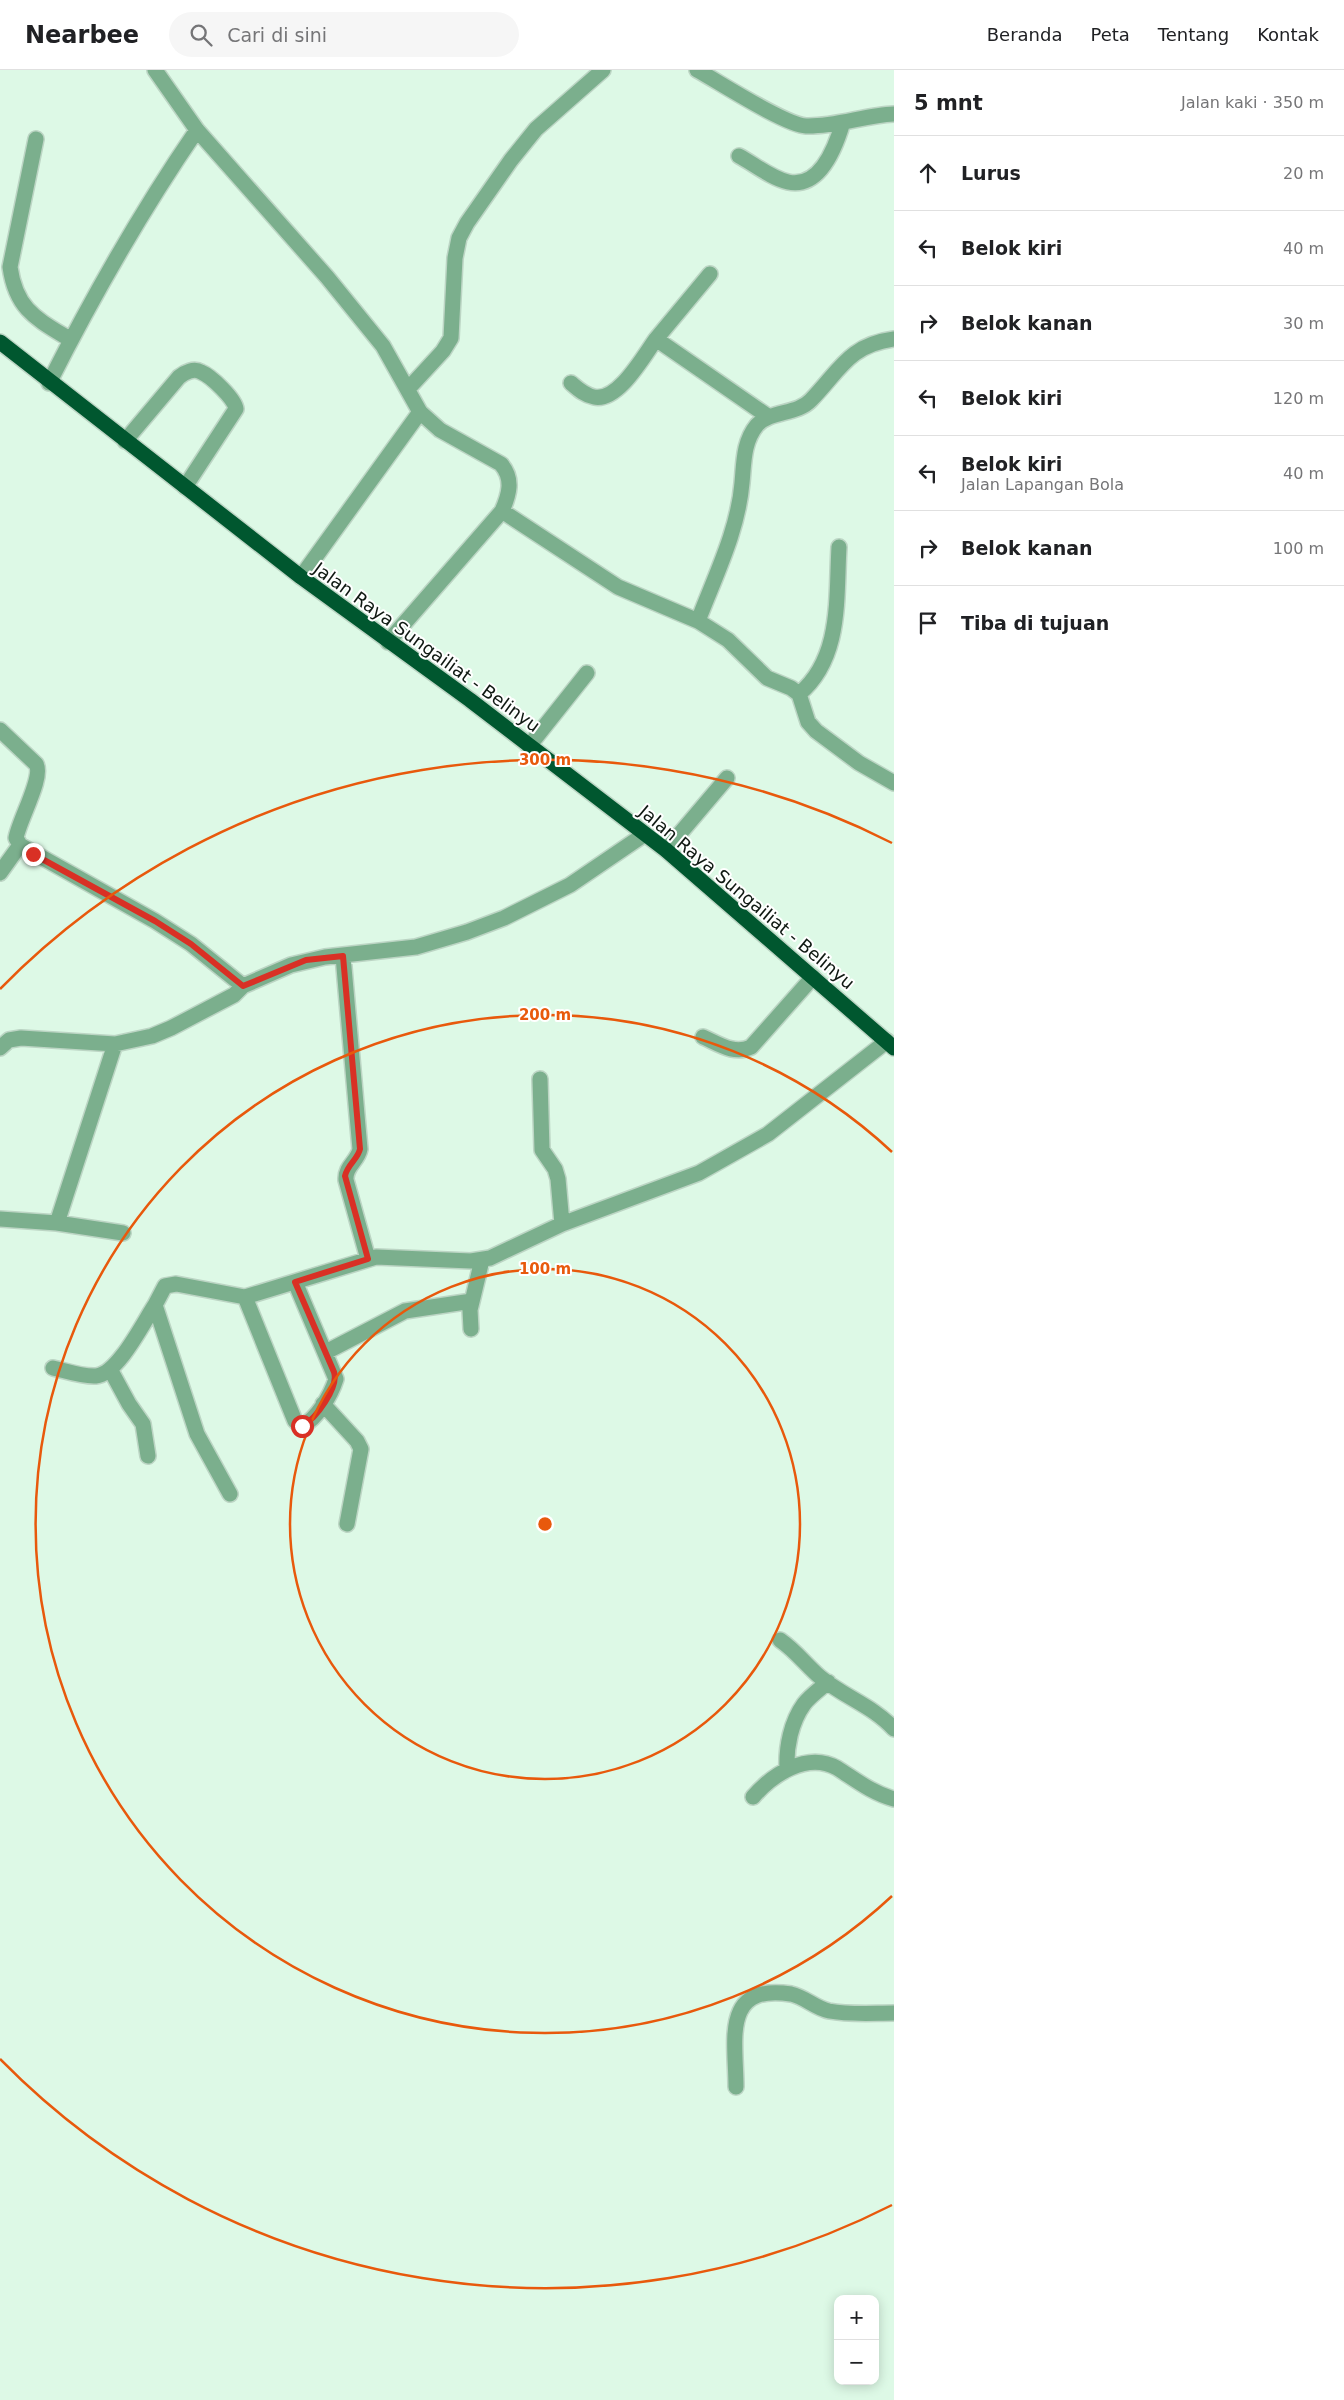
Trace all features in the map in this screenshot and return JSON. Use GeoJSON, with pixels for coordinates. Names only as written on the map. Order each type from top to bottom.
{"type":"FeatureCollection","features":[{"type":"Feature","properties":{"kind":"highway","name":"Jalan Raya Sungailiat - Belinyu"},"geometry":{"type":"LineString","coordinates":[[0,342],[50,383],[301,577],[470,700],[666,850],[891,1045]]}},
{"type":"Feature","properties":{"kind":"street"},"geometry":{"type":"LineString","coordinates":[[155,70],[197,130],[327,277],[383,346],[420,412],[440,430],[493,459],[505,470],[509,478],[509,491],[502,511],[388,642]]}},
{"type":"Feature","properties":{"kind":"street"},"geometry":{"type":"LineString","coordinates":[[408,389],[443,351],[451,338],[455,258],[460,238],[467,223],[511,160],[536,129],[603,70]]}},
{"type":"Feature","properties":{"kind":"street"},"geometry":{"type":"LineString","coordinates":[[697,70],[800,125],[815,126],[867,116],[894,114]]}},
{"type":"Feature","properties":{"kind":"street"},"geometry":{"type":"LineString","coordinates":[[739,156],[783,181],[802,181],[818,171],[828,161],[843,122]]}},
{"type":"Feature","properties":{"kind":"street"},"geometry":{"type":"LineString","coordinates":[[50,383],[71,340],[159,185],[197,130]]}},
{"type":"Feature","properties":{"kind":"street"},"geometry":{"type":"LineString","coordinates":[[36,139],[10,267],[13,284],[22,304],[36,319],[71,340]]}},
{"type":"Feature","properties":{"kind":"street"},"geometry":{"type":"LineString","coordinates":[[571,383],[592,397],[608,396],[621,386],[710,274]]}},
{"type":"Feature","properties":{"kind":"street"},"geometry":{"type":"LineString","coordinates":[[698,621],[734,526],[748,442],[756,427],[769,417],[810,402],[844,361],[854,352],[868,344],[894,338]]}},
{"type":"Feature","properties":{"kind":"street"},"geometry":{"type":"LineString","coordinates":[[656,340],[769,417]]}},
{"type":"Feature","properties":{"kind":"street"},"geometry":{"type":"LineString","coordinates":[[125,441],[183,374],[191,371],[201,372],[233,399],[236,409],[186,487]]}},
{"type":"Feature","properties":{"kind":"street"},"geometry":{"type":"LineString","coordinates":[[301,577],[420,412]]}},
{"type":"Feature","properties":{"kind":"street"},"geometry":{"type":"LineString","coordinates":[[502,511],[618,587],[698,621],[732,643],[768,678],[791,688],[799,694],[808,722],[816,731],[859,763],[894,783]]}},
{"type":"Feature","properties":{"kind":"street"},"geometry":{"type":"LineString","coordinates":[[799,694],[820,673],[831,645],[834,630],[839,547]]}},
{"type":"Feature","properties":{"kind":"street"},"geometry":{"type":"LineString","coordinates":[[529,746],[587,673]]}},
{"type":"Feature","properties":{"kind":"street"},"geometry":{"type":"LineString","coordinates":[[0,730],[36,764],[39,770],[37,781],[19,822],[16,838],[20,845],[155,921],[191,944],[243,986]]}},
{"type":"Feature","properties":{"kind":"street"},"geometry":{"type":"LineString","coordinates":[[666,850],[727,778]]}},
{"type":"Feature","properties":{"kind":"street"},"geometry":{"type":"LineString","coordinates":[[0,1048],[9,1040],[21,1038],[115,1044],[152,1036],[234,995],[243,986],[306,960],[416,947],[467,932],[504,918],[570,886],[645,834]]}},
{"type":"Feature","properties":{"kind":"street"},"geometry":{"type":"LineString","coordinates":[[0,873],[20,845]]}},
{"type":"Feature","properties":{"kind":"street"},"geometry":{"type":"LineString","coordinates":[[343,956],[360,1149],[359,1154],[348,1167],[345,1176],[368,1259]]}},
{"type":"Feature","properties":{"kind":"street"},"geometry":{"type":"LineString","coordinates":[[703,1037],[733,1050],[743,1051],[751,1047],[813,977]]}},
{"type":"Feature","properties":{"kind":"street"},"geometry":{"type":"LineString","coordinates":[[57,1223],[115,1044]]}},
{"type":"Feature","properties":{"kind":"street"},"geometry":{"type":"LineString","coordinates":[[54,1368],[95,1376],[105,1374],[124,1353],[165,1286],[170,1284],[245,1297],[368,1259],[393,1256],[482,1260],[562,1224],[699,1173],[736,1153],[788,1119],[891,1045]]}},
{"type":"Feature","properties":{"kind":"street"},"geometry":{"type":"LineString","coordinates":[[540,1079],[542,1150],[555,1169],[558,1179],[562,1224]]}},
{"type":"Feature","properties":{"kind":"street"},"geometry":{"type":"LineString","coordinates":[[0,1219],[57,1223],[123,1233]]}},
{"type":"Feature","properties":{"kind":"street"},"geometry":{"type":"LineString","coordinates":[[471,1329],[472,1301],[482,1260]]}},
{"type":"Feature","properties":{"kind":"street"},"geometry":{"type":"LineString","coordinates":[[245,1297],[297,1424],[302,1426],[308,1423],[323,1404],[336,1379],[295,1282]]}},
{"type":"Feature","properties":{"kind":"street"},"geometry":{"type":"LineString","coordinates":[[326,1352],[405,1312],[472,1301]]}},
{"type":"Feature","properties":{"kind":"street"},"geometry":{"type":"LineString","coordinates":[[155,1305],[197,1434],[230,1494]]}},
{"type":"Feature","properties":{"kind":"street"},"geometry":{"type":"LineString","coordinates":[[110,1369],[129,1404],[143,1424],[148,1456]]}},
{"type":"Feature","properties":{"kind":"street"},"geometry":{"type":"LineString","coordinates":[[323,1404],[357,1441],[361,1449],[347,1524]]}},
{"type":"Feature","properties":{"kind":"street"},"geometry":{"type":"LineString","coordinates":[[780,1640],[798,1653],[828,1682],[872,1708],[894,1729]]}},
{"type":"Feature","properties":{"kind":"street"},"geometry":{"type":"LineString","coordinates":[[787,1769],[787,1746],[800,1711],[804,1704],[828,1682]]}},
{"type":"Feature","properties":{"kind":"street"},"geometry":{"type":"LineString","coordinates":[[753,1797],[773,1777],[787,1769],[809,1763],[826,1764],[869,1790],[894,1799]]}},
{"type":"Feature","properties":{"kind":"street"},"geometry":{"type":"LineString","coordinates":[[736,2087],[737,2014],[746,2002],[755,1997],[765,1994],[790,1994],[803,1997],[828,2011],[845,2014],[894,2012]]}},
{"type":"Feature","properties":{"kind":"route"},"geometry":{"type":"LineString","coordinates":[[33,854],[155,921],[191,944],[243,986],[306,960],[343,956],[360,1149],[359,1154],[346,1170],[345,1176],[368,1259],[295,1282],[336,1379],[328,1398],[308,1423],[302,1426]]}}]}
